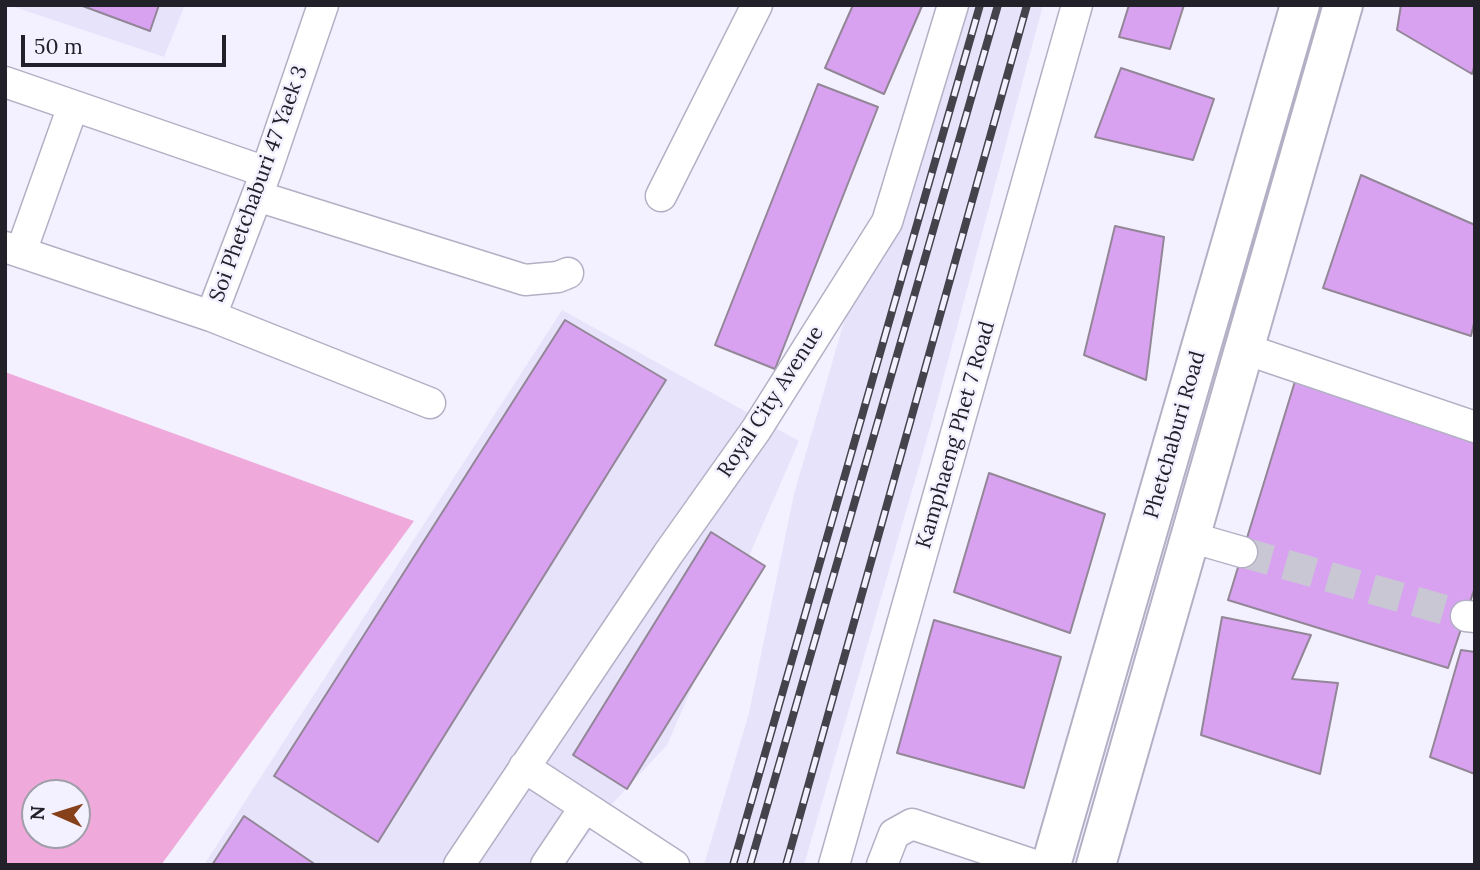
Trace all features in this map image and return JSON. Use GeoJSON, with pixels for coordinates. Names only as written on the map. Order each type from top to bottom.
{"type":"FeatureCollection","features":[{"type":"Feature","properties":{"kind":"main road","name":"Phetchaburi Road"},"geometry":{"type":"LineString","coordinates":[[1051,865],[1300,5]]}},
{"type":"Feature","properties":{"kind":"main road","name":"Phetchaburi Road"},"geometry":{"type":"LineString","coordinates":[[1096,865],[1343,5]]}},
{"type":"Feature","properties":{"kind":"main road"},"geometry":{"type":"LineString","coordinates":[[1144,543],[1187,547]]}},
{"type":"Feature","properties":{"kind":"street","name":"Soi Phetchaburi 47 Yaek 3"},"geometry":{"type":"LineString","coordinates":[[13,250],[211,316],[261,184],[323,5]]}},
{"type":"Feature","properties":{"kind":"street"},"geometry":{"type":"LineString","coordinates":[[661,196],[757,5]]}},
{"type":"Feature","properties":{"kind":"street","name":"Royal City Avenue"},"geometry":{"type":"LineString","coordinates":[[459,865],[756,430],[887,222],[953,5]]}},
{"type":"Feature","properties":{"kind":"street","name":"Kamphaeng Phet 7 Road"},"geometry":{"type":"LineString","coordinates":[[834,865],[1077,5]]}},
{"type":"Feature","properties":{"kind":"street"},"geometry":{"type":"LineString","coordinates":[[5,82],[73,106],[261,184],[525,280],[558,277],[568,273]]}},
{"type":"Feature","properties":{"kind":"street"},"geometry":{"type":"LineString","coordinates":[[13,250],[73,106]]}},
{"type":"Feature","properties":{"kind":"street"},"geometry":{"type":"LineString","coordinates":[[211,316],[430,403]]}},
{"type":"Feature","properties":{"kind":"street"},"geometry":{"type":"LineString","coordinates":[[1245,349],[1475,426]]}},
{"type":"Feature","properties":{"kind":"street"},"geometry":{"type":"LineString","coordinates":[[1187,547],[1242,552]]}},
{"type":"Feature","properties":{"kind":"street"},"geometry":{"type":"LineString","coordinates":[[524,767],[674,865]]}},
{"type":"Feature","properties":{"kind":"street"},"geometry":{"type":"LineString","coordinates":[[546,865],[585,807]]}},
{"type":"Feature","properties":{"kind":"street"},"geometry":{"type":"LineString","coordinates":[[882,865],[894,834],[912,824],[999,859],[1034,865]]}},
{"type":"Feature","properties":{"kind":"shaded area"},"geometry":{"type":"Polygon","coordinates":[[[8,5],[185,5],[164,57],[8,5]]]}},
{"type":"Feature","properties":{"kind":"shaded area"},"geometry":{"type":"Polygon","coordinates":[[[936,5],[1043,5],[930,428],[804,865],[704,865],[749,713],[794,494],[936,5]]]}},
{"type":"Feature","properties":{"kind":"shaded area"},"geometry":{"type":"Polygon","coordinates":[[[562,310],[799,441],[667,745],[612,804],[564,865],[204,865],[562,310]]]}},
{"type":"Feature","properties":{"kind":"shaded area"},"geometry":{"type":"Polygon","coordinates":[[[5,372],[414,521],[161,865],[5,865],[5,372]]]}},
{"type":"Feature","properties":{"kind":"building"},"geometry":{"type":"Polygon","coordinates":[[[80,5],[159,5],[150,31],[80,5]]]}},
{"type":"Feature","properties":{"kind":"building"},"geometry":{"type":"Polygon","coordinates":[[[853,5],[922,6],[884,94],[825,68],[853,5]]]}},
{"type":"Feature","properties":{"kind":"building"},"geometry":{"type":"Polygon","coordinates":[[[1129,5],[1184,5],[1170,49],[1119,37],[1129,5]]]}},
{"type":"Feature","properties":{"kind":"building"},"geometry":{"type":"Polygon","coordinates":[[[1401,5],[1475,5],[1475,64],[1472,74],[1397,30],[1401,5]]]}},
{"type":"Feature","properties":{"kind":"building"},"geometry":{"type":"Polygon","coordinates":[[[1121,68],[1214,99],[1193,160],[1095,137],[1121,68]]]}},
{"type":"Feature","properties":{"kind":"building"},"geometry":{"type":"Polygon","coordinates":[[[818,84],[878,107],[775,369],[715,345],[818,84]]]}},
{"type":"Feature","properties":{"kind":"building"},"geometry":{"type":"Polygon","coordinates":[[[1361,175],[1475,225],[1475,319],[1471,336],[1323,288],[1361,175]]]}},
{"type":"Feature","properties":{"kind":"building"},"geometry":{"type":"Polygon","coordinates":[[[1115,226],[1164,237],[1146,380],[1084,355],[1115,226]]]}},
{"type":"Feature","properties":{"kind":"building"},"geometry":{"type":"Polygon","coordinates":[[[565,320],[666,380],[378,842],[274,776],[565,320]]]}},
{"type":"Feature","properties":{"kind":"building"},"geometry":{"type":"Polygon","coordinates":[[[1296,378],[1475,433],[1475,587],[1448,668],[1228,600],[1296,378]]]}},
{"type":"Feature","properties":{"kind":"building"},"geometry":{"type":"Polygon","coordinates":[[[989,473],[1105,514],[1070,633],[954,592],[989,473]]]}},
{"type":"Feature","properties":{"kind":"building"},"geometry":{"type":"Polygon","coordinates":[[[711,532],[765,566],[627,789],[573,755],[711,532]]]}},
{"type":"Feature","properties":{"kind":"building"},"geometry":{"type":"Polygon","coordinates":[[[1222,617],[1311,635],[1292,679],[1338,683],[1320,774],[1201,735],[1222,617]]]}},
{"type":"Feature","properties":{"kind":"building"},"geometry":{"type":"Polygon","coordinates":[[[934,620],[1061,657],[1024,788],[897,753],[934,620]]]}},
{"type":"Feature","properties":{"kind":"building"},"geometry":{"type":"Polygon","coordinates":[[[1461,650],[1475,652],[1475,774],[1430,757],[1461,650]]]}},
{"type":"Feature","properties":{"kind":"building"},"geometry":{"type":"Polygon","coordinates":[[[244,816],[316,865],[212,865],[244,816]]]}},
{"type":"Feature","properties":{"kind":"tunnel"},"geometry":{"type":"LineString","coordinates":[[1242,552],[1466,616]]}},
{"type":"Feature","properties":{"kind":"railway"},"geometry":{"type":"LineString","coordinates":[[733,865],[980,5]]}},
{"type":"Feature","properties":{"kind":"railway"},"geometry":{"type":"LineString","coordinates":[[750,865],[998,5]]}},
{"type":"Feature","properties":{"kind":"railway"},"geometry":{"type":"LineString","coordinates":[[786,865],[1027,5]]}}]}
